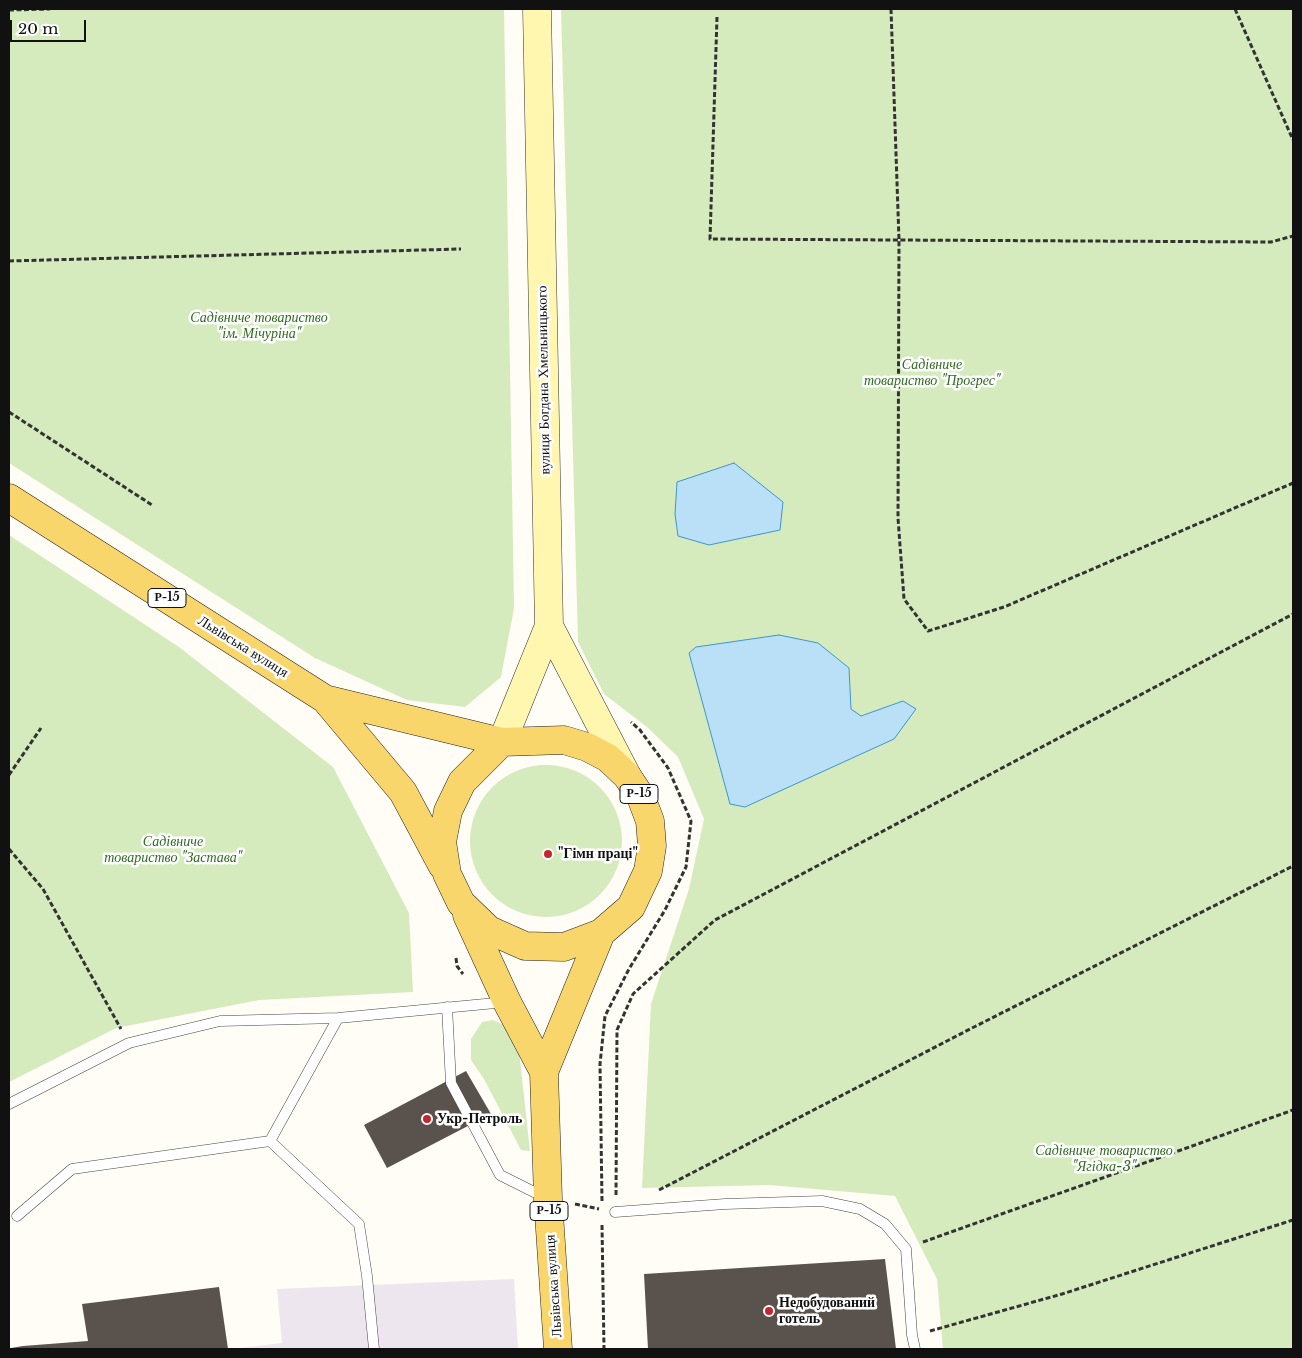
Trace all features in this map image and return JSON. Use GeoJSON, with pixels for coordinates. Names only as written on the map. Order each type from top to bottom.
{"type":"FeatureCollection","features":[{"type":"Feature","properties":{"kind":"main road","name":"вулиця Богдана Хмельницького"},"geometry":{"type":"LineString","coordinates":[[502,742],[549,626],[537,9]]}},
{"type":"Feature","properties":{"kind":"main road","name":"Львівська вулиця"},"geometry":{"type":"LineString","coordinates":[[9,498],[324,699],[403,792],[447,874]]}},
{"type":"Feature","properties":{"kind":"main road"},"geometry":{"type":"LineString","coordinates":[[549,626],[627,776]]}},
{"type":"Feature","properties":{"kind":"main road","name":"Львівська вулиця"},"geometry":{"type":"LineString","coordinates":[[324,699],[502,742]]}},
{"type":"Feature","properties":{"kind":"main road","name":"Р-15"},"geometry":{"type":"LineString","coordinates":[[502,742],[564,740],[587,747],[608,758],[627,776],[641,797],[650,821],[652,846],[648,871],[631,907],[602,933]]}},
{"type":"Feature","properties":{"kind":"main road"},"geometry":{"type":"LineString","coordinates":[[447,874],[442,842],[448,811],[462,782],[502,742]]}},
{"type":"Feature","properties":{"kind":"main road","name":"Р-15"},"geometry":{"type":"LineString","coordinates":[[447,874],[461,903]]}},
{"type":"Feature","properties":{"kind":"main road"},"geometry":{"type":"LineString","coordinates":[[461,903],[489,930],[525,946],[564,946],[602,933]]}},
{"type":"Feature","properties":{"kind":"main road","name":"Львівська вулиця"},"geometry":{"type":"LineString","coordinates":[[461,903],[496,1003],[544,1072]]}},
{"type":"Feature","properties":{"kind":"main road","name":"Львівська вулиця"},"geometry":{"type":"LineString","coordinates":[[558,1349],[548,1199],[544,1072],[602,933]]}},
{"type":"Feature","properties":{"kind":"lane"},"geometry":{"type":"LineString","coordinates":[[9,1104],[129,1043],[220,1021],[338,1018],[496,1003]]}},
{"type":"Feature","properties":{"kind":"lane"},"geometry":{"type":"LineString","coordinates":[[447,1007],[451,1083],[500,1175],[548,1199]]}},
{"type":"Feature","properties":{"kind":"lane"},"geometry":{"type":"LineString","coordinates":[[270,1141],[338,1018]]}},
{"type":"Feature","properties":{"kind":"lane"},"geometry":{"type":"LineString","coordinates":[[17,1216],[72,1170],[270,1141]]}},
{"type":"Feature","properties":{"kind":"lane"},"geometry":{"type":"LineString","coordinates":[[270,1141],[359,1224],[367,1276],[374,1349]]}},
{"type":"Feature","properties":{"kind":"lane"},"geometry":{"type":"LineString","coordinates":[[616,1212],[725,1204],[822,1201],[860,1209],[885,1224],[906,1248],[912,1336],[915,1349]]}},
{"type":"Feature","properties":{"kind":"path"},"geometry":{"type":"LineString","coordinates":[[9,10],[50,9]]}},
{"type":"Feature","properties":{"kind":"path"},"geometry":{"type":"LineString","coordinates":[[890,9],[899,240],[899,536],[904,598],[928,630],[1004,607],[1293,483]]}},
{"type":"Feature","properties":{"kind":"path"},"geometry":{"type":"LineString","coordinates":[[1236,9],[1293,140]]}},
{"type":"Feature","properties":{"kind":"path"},"geometry":{"type":"LineString","coordinates":[[717,17],[710,239],[1271,242],[1293,236]]}},
{"type":"Feature","properties":{"kind":"path"},"geometry":{"type":"LineString","coordinates":[[9,261],[461,249]]}},
{"type":"Feature","properties":{"kind":"path"},"geometry":{"type":"LineString","coordinates":[[9,412],[152,505]]}},
{"type":"Feature","properties":{"kind":"path"},"geometry":{"type":"LineString","coordinates":[[616,1212],[617,1030],[633,994],[715,920],[1293,614]]}},
{"type":"Feature","properties":{"kind":"path"},"geometry":{"type":"LineString","coordinates":[[9,775],[41,728]]}},
{"type":"Feature","properties":{"kind":"path"},"geometry":{"type":"LineString","coordinates":[[9,849],[43,889],[129,1043]]}},
{"type":"Feature","properties":{"kind":"path"},"geometry":{"type":"LineString","coordinates":[[548,1199],[616,1212],[974,1027],[1293,866]]}},
{"type":"Feature","properties":{"kind":"path"},"geometry":{"type":"LineString","coordinates":[[455,949],[457,966],[496,1003]]}},
{"type":"Feature","properties":{"kind":"path"},"geometry":{"type":"LineString","coordinates":[[906,1248],[1293,1110]]}},
{"type":"Feature","properties":{"kind":"path"},"geometry":{"type":"LineString","coordinates":[[912,1336],[1062,1294],[1293,1220]]}},
{"type":"Feature","properties":{"kind":"shaded area"},"geometry":{"type":"Polygon","coordinates":[[[514,1279],[518,1349],[232,1349],[282,1343],[277,1289],[514,1279]]]}},
{"type":"Feature","properties":{"kind":"green space","name":"Садівниче товариство \"ім. Мічуріна\""},"geometry":{"type":"Polygon","coordinates":[[[9,9],[504,9],[514,608],[501,677],[465,707],[407,700],[315,658],[9,463],[9,9]]]}},
{"type":"Feature","properties":{"kind":"green space","name":"Садівниче товариство \"Прогрес\""},"geometry":{"type":"Polygon","coordinates":[[[561,9],[1293,9],[1293,1349],[943,1349],[937,1279],[895,1196],[770,1185],[642,1188],[651,1004],[689,889],[704,819],[678,757],[647,727],[604,694],[578,642],[561,9]]]}},
{"type":"Feature","properties":{"kind":"green space","name":"Садівниче товариство \"Застава\""},"geometry":{"type":"Polygon","coordinates":[[[9,535],[179,647],[333,767],[409,913],[413,992],[259,1000],[116,1028],[9,1082],[9,535]]]}},
{"type":"Feature","properties":{"kind":"green space"},"geometry":{"type":"Polygon","coordinates":[[[546,765],[561,766],[575,771],[600,787],[616,812],[621,826],[621,856],[616,870],[600,895],[575,911],[561,916],[546,917],[531,916],[517,911],[492,895],[476,870],[471,856],[470,841],[471,826],[476,812],[492,787],[517,771],[531,766],[546,765]]]}},
{"type":"Feature","properties":{"kind":"green space"},"geometry":{"type":"Polygon","coordinates":[[[493,1020],[511,1028],[519,1051],[530,1151],[521,1150],[484,1079],[471,1060],[471,1039],[482,1022],[493,1020]]]}},
{"type":"Feature","properties":{"kind":"water"},"geometry":{"type":"Polygon","coordinates":[[[734,463],[783,502],[780,530],[709,545],[678,536],[675,514],[677,482],[734,463]]]}},
{"type":"Feature","properties":{"kind":"water"},"geometry":{"type":"Polygon","coordinates":[[[779,635],[818,643],[849,668],[851,709],[861,716],[903,701],[916,709],[894,739],[745,807],[730,804],[689,653],[696,647],[779,635]]]}},
{"type":"Feature","properties":{"kind":"building"},"geometry":{"type":"Polygon","coordinates":[[[466,1071],[491,1114],[387,1168],[364,1125],[466,1071]]]}},
{"type":"Feature","properties":{"kind":"building","name":"Недобудований готель"},"geometry":{"type":"Polygon","coordinates":[[[885,1259],[896,1349],[648,1349],[644,1274],[885,1259]]]}},
{"type":"Feature","properties":{"kind":"building"},"geometry":{"type":"Polygon","coordinates":[[[219,1287],[228,1349],[11,1349],[23,1346],[88,1341],[82,1304],[219,1287]]]}},
{"type":"Feature","properties":{"kind":"place","name":"\"Гімн праці\""},"geometry":{"type":"Point","coordinates":[548,854]}},
{"type":"Feature","properties":{"kind":"place","name":"Укр-Петроль"},"geometry":{"type":"Point","coordinates":[427,1119]}},
{"type":"Feature","properties":{"kind":"place","name":"Недобудований готель"},"geometry":{"type":"Point","coordinates":[769,1311]}},
{"type":"Feature","properties":{"kind":"park label","name":"Садівниче товариство \"Ягідка-3\""},"geometry":{"type":"Point","coordinates":[1104,1160]}}]}
